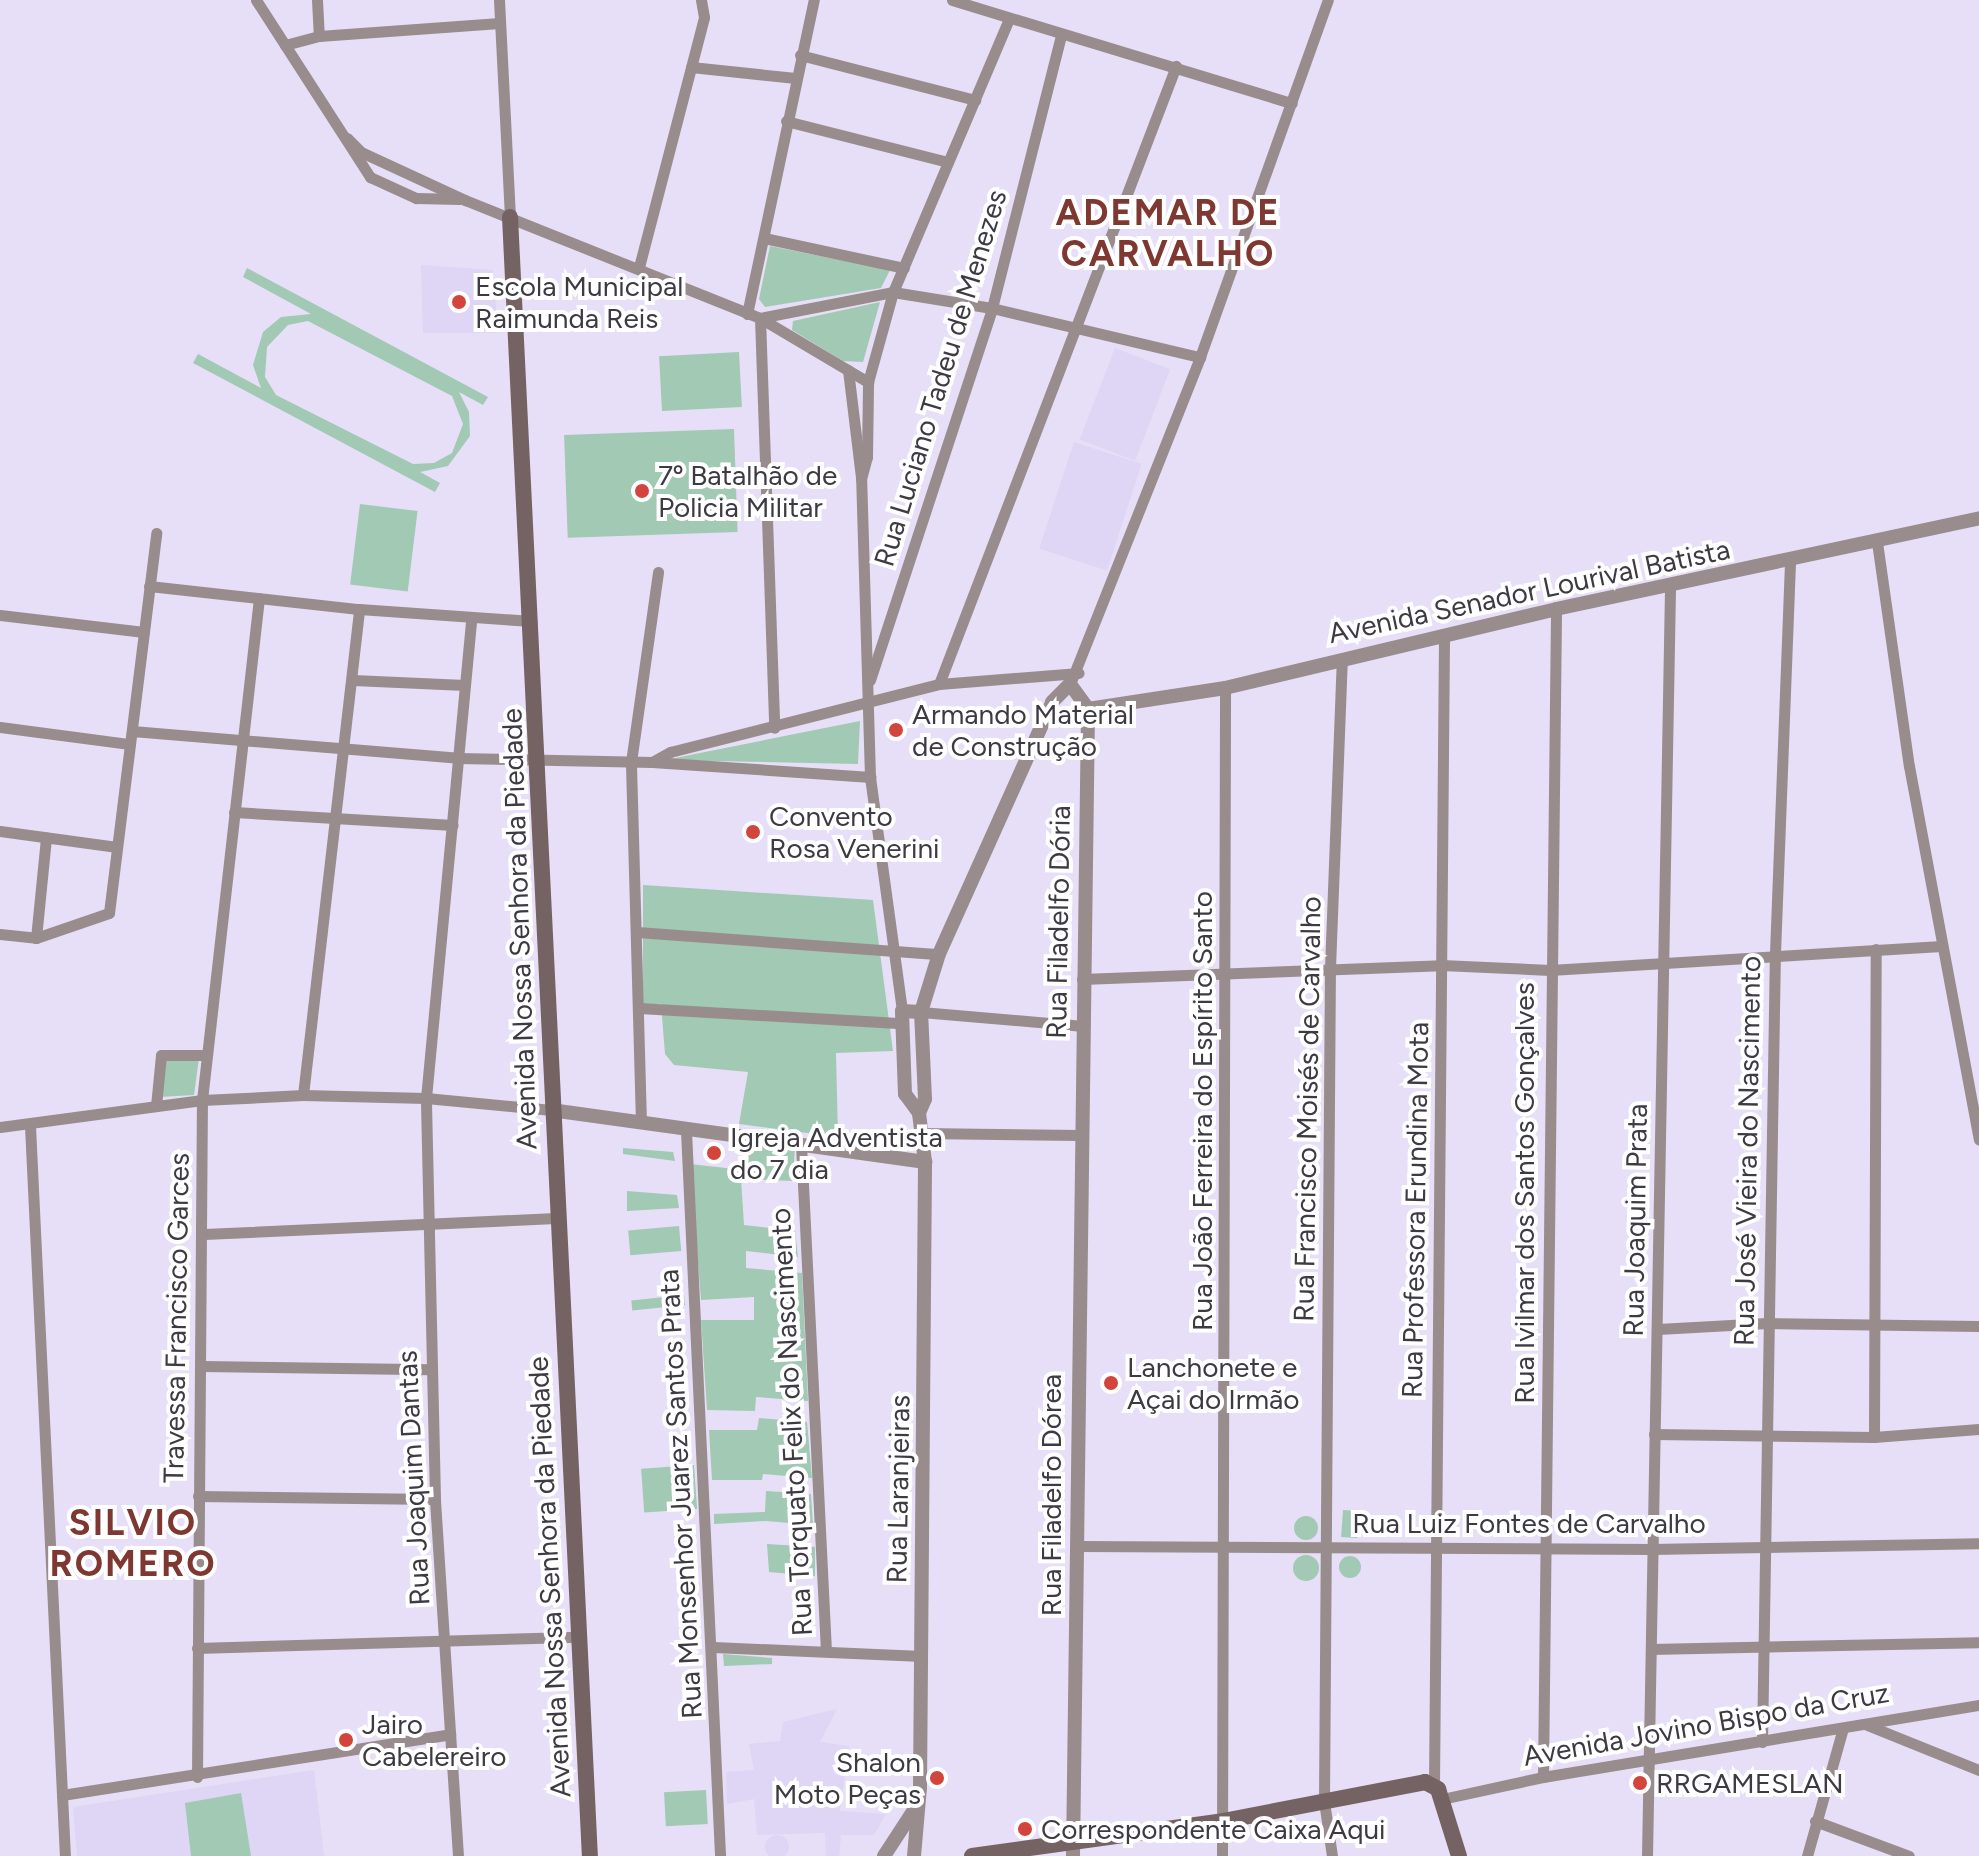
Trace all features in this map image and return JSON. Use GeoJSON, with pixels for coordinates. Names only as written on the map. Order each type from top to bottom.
{"type":"FeatureCollection","features":[{"type":"Feature","properties":{"kind":"main road","name":"Avenida Nossa Senhora da Piedade"},"geometry":{"type":"LineString","coordinates":[[510,217],[540,759],[551,1110],[590,1856]]}},
{"type":"Feature","properties":{"kind":"main road","name":"Avenida Jovino Bispo da Cruz"},"geometry":{"type":"LineString","coordinates":[[972,1856],[1073,1848],[1324,1801],[1438,1792]]}},
{"type":"Feature","properties":{"kind":"main road"},"geometry":{"type":"LineString","coordinates":[[1438,1792],[1459,1856]]}},
{"type":"Feature","properties":{"kind":"street"},"geometry":{"type":"LineString","coordinates":[[256,0],[370,177],[416,198],[465,200]]}},
{"type":"Feature","properties":{"kind":"street"},"geometry":{"type":"LineString","coordinates":[[317,0],[319,36]]}},
{"type":"Feature","properties":{"kind":"street","name":"Avenida Nossa Senhora da Piedade"},"geometry":{"type":"LineString","coordinates":[[499,0],[510,217]]}},
{"type":"Feature","properties":{"kind":"street"},"geometry":{"type":"LineString","coordinates":[[639,267],[704,17],[701,0]]}},
{"type":"Feature","properties":{"kind":"street"},"geometry":{"type":"LineString","coordinates":[[747,314],[814,0]]}},
{"type":"Feature","properties":{"kind":"street"},"geometry":{"type":"LineString","coordinates":[[952,0],[1061,36],[1176,66],[1292,103]]}},
{"type":"Feature","properties":{"kind":"street"},"geometry":{"type":"LineString","coordinates":[[1088,709],[1074,678],[1200,357],[1328,0]]}},
{"type":"Feature","properties":{"kind":"street"},"geometry":{"type":"LineString","coordinates":[[861,479],[867,457],[868,382],[893,292],[1009,19]]}},
{"type":"Feature","properties":{"kind":"street"},"geometry":{"type":"LineString","coordinates":[[285,45],[319,36],[500,23]]}},
{"type":"Feature","properties":{"kind":"street","name":"Rua Luciano Tadeu de Menezes"},"geometry":{"type":"LineString","coordinates":[[868,684],[992,308],[1061,36]]}},
{"type":"Feature","properties":{"kind":"street"},"geometry":{"type":"LineString","coordinates":[[800,55],[975,100]]}},
{"type":"Feature","properties":{"kind":"street"},"geometry":{"type":"LineString","coordinates":[[939,684],[1073,327],[1176,66]]}},
{"type":"Feature","properties":{"kind":"street"},"geometry":{"type":"LineString","coordinates":[[691,67],[795,78]]}},
{"type":"Feature","properties":{"kind":"street"},"geometry":{"type":"LineString","coordinates":[[786,121],[948,162]]}},
{"type":"Feature","properties":{"kind":"street"},"geometry":{"type":"LineString","coordinates":[[347,138],[361,152],[465,200],[639,267],[760,318],[868,382]]}},
{"type":"Feature","properties":{"kind":"street"},"geometry":{"type":"LineString","coordinates":[[764,238],[904,268]]}},
{"type":"Feature","properties":{"kind":"street"},"geometry":{"type":"LineString","coordinates":[[760,318],[893,292],[992,308],[1200,357]]}},
{"type":"Feature","properties":{"kind":"street"},"geometry":{"type":"LineString","coordinates":[[760,318],[774,728]]}},
{"type":"Feature","properties":{"kind":"street"},"geometry":{"type":"LineString","coordinates":[[848,370],[861,479],[870,777],[902,1017]]}},
{"type":"Feature","properties":{"kind":"street","name":"Avenida Senador Lourival Batista"},"geometry":{"type":"LineString","coordinates":[[1088,709],[1225,688],[1556,609],[1790,562],[1979,518]]}},
{"type":"Feature","properties":{"kind":"street"},"geometry":{"type":"LineString","coordinates":[[0,934],[36,938],[109,913],[156,533]]}},
{"type":"Feature","properties":{"kind":"street"},"geometry":{"type":"LineString","coordinates":[[1877,542],[1941,946],[1979,1139]]}},
{"type":"Feature","properties":{"kind":"street","name":"Rua José Vieira do Nascimento"},"geometry":{"type":"LineString","coordinates":[[1762,1742],[1761,1548],[1775,953],[1790,562]]}},
{"type":"Feature","properties":{"kind":"street"},"geometry":{"type":"LineString","coordinates":[[641,1123],[631,762],[658,572]]}},
{"type":"Feature","properties":{"kind":"street","name":"Rua Joaquim Prata"},"geometry":{"type":"LineString","coordinates":[[1647,1856],[1670,584]]}},
{"type":"Feature","properties":{"kind":"street"},"geometry":{"type":"LineString","coordinates":[[149,586],[359,609],[532,621]]}},
{"type":"Feature","properties":{"kind":"street","name":"Travessa Francisco Garces"},"geometry":{"type":"LineString","coordinates":[[197,1777],[198,1496],[204,1234],[202,1100],[259,598]]}},
{"type":"Feature","properties":{"kind":"street"},"geometry":{"type":"LineString","coordinates":[[303,1095],[359,609]]}},
{"type":"Feature","properties":{"kind":"street","name":"Rua Ivilmar dos Santos Gonçalves"},"geometry":{"type":"LineString","coordinates":[[1543,1777],[1556,609]]}},
{"type":"Feature","properties":{"kind":"street"},"geometry":{"type":"LineString","coordinates":[[0,615],[144,632]]}},
{"type":"Feature","properties":{"kind":"street","name":"Rua Joaquim Dantas"},"geometry":{"type":"LineString","coordinates":[[458,1856],[447,1642],[435,1499],[425,1222],[426,1098],[471,618]]}},
{"type":"Feature","properties":{"kind":"street","name":"Rua Professora Erundina Mota"},"geometry":{"type":"LineString","coordinates":[[1438,1792],[1436,1546],[1444,636]]}},
{"type":"Feature","properties":{"kind":"street","name":"Rua Francisco Moisés de Carvalho"},"geometry":{"type":"LineString","coordinates":[[1332,1856],[1324,1801],[1329,1546],[1330,968],[1342,658]]}},
{"type":"Feature","properties":{"kind":"street"},"geometry":{"type":"LineString","coordinates":[[652,762],[670,752],[939,684],[1074,678]]}},
{"type":"Feature","properties":{"kind":"street","name":"Rua Laranjeiras"},"geometry":{"type":"LineString","coordinates":[[914,1856],[922,1656],[925,1162],[919,1113],[925,1099],[921,1012],[939,954],[1052,702],[1074,678]]}},
{"type":"Feature","properties":{"kind":"street"},"geometry":{"type":"LineString","coordinates":[[353,680],[465,685]]}},
{"type":"Feature","properties":{"kind":"street","name":"Rua João Ferreira do Espírito Santo"},"geometry":{"type":"LineString","coordinates":[[1222,1856],[1226,1547],[1225,688]]}},
{"type":"Feature","properties":{"kind":"street","name":"Rua Filadelfo Dória"},"geometry":{"type":"LineString","coordinates":[[1079,1135],[1088,709]]}},
{"type":"Feature","properties":{"kind":"street"},"geometry":{"type":"LineString","coordinates":[[0,727],[130,744]]}},
{"type":"Feature","properties":{"kind":"street"},"geometry":{"type":"LineString","coordinates":[[132,731],[458,758],[652,762],[870,777]]}},
{"type":"Feature","properties":{"kind":"street"},"geometry":{"type":"LineString","coordinates":[[234,812],[453,825]]}},
{"type":"Feature","properties":{"kind":"street"},"geometry":{"type":"LineString","coordinates":[[0,831],[117,847]]}},
{"type":"Feature","properties":{"kind":"street"},"geometry":{"type":"LineString","coordinates":[[36,938],[46,837]]}},
{"type":"Feature","properties":{"kind":"street"},"geometry":{"type":"LineString","coordinates":[[637,932],[894,948],[939,954]]}},
{"type":"Feature","properties":{"kind":"street"},"geometry":{"type":"LineString","coordinates":[[1082,979],[1441,965],[1550,970],[1775,953],[1941,946]]}},
{"type":"Feature","properties":{"kind":"street"},"geometry":{"type":"LineString","coordinates":[[1874,1437],[1876,949]]}},
{"type":"Feature","properties":{"kind":"street"},"geometry":{"type":"LineString","coordinates":[[639,1008],[902,1017],[921,1012],[1083,1026]]}},
{"type":"Feature","properties":{"kind":"street","name":"Rua Laranjeiras"},"geometry":{"type":"LineString","coordinates":[[902,1017],[905,1094],[919,1113]]}},
{"type":"Feature","properties":{"kind":"street"},"geometry":{"type":"LineString","coordinates":[[156,1106],[161,1055],[206,1055]]}},
{"type":"Feature","properties":{"kind":"street"},"geometry":{"type":"LineString","coordinates":[[0,1127],[30,1126],[202,1100],[303,1095],[426,1098],[551,1110],[925,1162]]}},
{"type":"Feature","properties":{"kind":"street"},"geometry":{"type":"LineString","coordinates":[[30,1126],[65,1856]]}},
{"type":"Feature","properties":{"kind":"street","name":"Rua Monsenhor Juarez Santos Prata"},"geometry":{"type":"LineString","coordinates":[[686,1131],[713,1647],[720,1856]]}},
{"type":"Feature","properties":{"kind":"street"},"geometry":{"type":"LineString","coordinates":[[921,1133],[1079,1135]]}},
{"type":"Feature","properties":{"kind":"street","name":"Rua Filadelfo Dórea"},"geometry":{"type":"LineString","coordinates":[[1073,1848],[1078,1546],[1079,1135]]}},
{"type":"Feature","properties":{"kind":"street","name":"Rua Torquato Felix do Nascimento"},"geometry":{"type":"LineString","coordinates":[[801,1144],[826,1651]]}},
{"type":"Feature","properties":{"kind":"street"},"geometry":{"type":"LineString","coordinates":[[204,1234],[556,1218]]}},
{"type":"Feature","properties":{"kind":"street"},"geometry":{"type":"LineString","coordinates":[[1658,1329],[1767,1323],[1874,1327],[1979,1326]]}},
{"type":"Feature","properties":{"kind":"street"},"geometry":{"type":"LineString","coordinates":[[201,1366],[430,1369]]}},
{"type":"Feature","properties":{"kind":"street"},"geometry":{"type":"LineString","coordinates":[[1654,1434],[1874,1437],[1979,1429]]}},
{"type":"Feature","properties":{"kind":"street"},"geometry":{"type":"LineString","coordinates":[[198,1496],[435,1499]]}},
{"type":"Feature","properties":{"kind":"street","name":"Rua Luiz Fontes de Carvalho"},"geometry":{"type":"LineString","coordinates":[[1078,1546],[1545,1546],[1651,1549],[1979,1543]]}},
{"type":"Feature","properties":{"kind":"street"},"geometry":{"type":"LineString","coordinates":[[197,1648],[578,1637]]}},
{"type":"Feature","properties":{"kind":"street"},"geometry":{"type":"LineString","coordinates":[[1651,1649],[1979,1642]]}},
{"type":"Feature","properties":{"kind":"street"},"geometry":{"type":"LineString","coordinates":[[713,1647],[922,1656]]}},
{"type":"Feature","properties":{"kind":"street","name":"Avenida Jovino Bispo da Cruz"},"geometry":{"type":"LineString","coordinates":[[1438,1792],[1979,1705]]}},
{"type":"Feature","properties":{"kind":"street"},"geometry":{"type":"LineString","coordinates":[[1862,1724],[1979,1770]]}},
{"type":"Feature","properties":{"kind":"street"},"geometry":{"type":"LineString","coordinates":[[1807,1856],[1843,1728]]}},
{"type":"Feature","properties":{"kind":"street"},"geometry":{"type":"LineString","coordinates":[[62,1795],[197,1777],[450,1734]]}},
{"type":"Feature","properties":{"kind":"street"},"geometry":{"type":"LineString","coordinates":[[884,1856],[918,1803]]}},
{"type":"Feature","properties":{"kind":"street"},"geometry":{"type":"LineString","coordinates":[[1815,1821],[1909,1856]]}},
{"type":"Feature","properties":{"kind":"shaded area","name":"Escola Municipal Raimunda Reis"},"geometry":{"type":"Polygon","coordinates":[[[421,265],[493,270],[498,333],[423,333],[421,265]]]}},
{"type":"Feature","properties":{"kind":"shaded area"},"geometry":{"type":"Polygon","coordinates":[[[1115,348],[1170,369],[1135,461],[1080,439],[1115,348]]]}},
{"type":"Feature","properties":{"kind":"shaded area"},"geometry":{"type":"Polygon","coordinates":[[[1074,442],[1142,464],[1107,570],[1039,549],[1074,442]]]}},
{"type":"Feature","properties":{"kind":"shaded area"},"geometry":{"type":"Polygon","coordinates":[[[837,1709],[820,1742],[849,1746],[840,1811],[886,1814],[874,1835],[841,1835],[839,1856],[826,1856],[825,1833],[757,1835],[754,1799],[727,1804],[726,1772],[754,1770],[749,1744],[780,1741],[783,1722],[837,1709]]]}},
{"type":"Feature","properties":{"kind":"shaded area"},"geometry":{"type":"Polygon","coordinates":[[[314,1770],[324,1856],[77,1856],[73,1807],[314,1770]]]}},
{"type":"Feature","properties":{"kind":"shaded area"},"geometry":{"type":"Polygon","coordinates":[[[777,1835],[786,1838],[789,1847],[786,1856],[777,1859],[768,1856],[765,1847],[768,1838],[777,1835]]]}},
{"type":"Feature","properties":{"kind":"green space"},"geometry":{"type":"Polygon","coordinates":[[[770,246],[890,270],[881,288],[765,307],[759,299],[770,246]]]}},
{"type":"Feature","properties":{"kind":"green space"},"geometry":{"type":"Polygon","coordinates":[[[247,268],[488,397],[483,405],[459,392],[469,412],[470,436],[448,466],[420,472],[440,483],[435,492],[193,363],[198,354],[261,388],[253,365],[263,332],[281,317],[311,314],[243,277],[247,268]],[[308,321],[288,325],[267,347],[265,377],[276,395],[413,464],[434,463],[452,453],[463,424],[452,396],[308,321]]]}},
{"type":"Feature","properties":{"kind":"green space"},"geometry":{"type":"Polygon","coordinates":[[[880,302],[863,362],[843,361],[792,330],[793,321],[880,302]]]}},
{"type":"Feature","properties":{"kind":"green space"},"geometry":{"type":"Polygon","coordinates":[[[739,352],[742,407],[662,411],[659,356],[739,352]]]}},
{"type":"Feature","properties":{"kind":"green space"},"geometry":{"type":"Polygon","coordinates":[[[734,429],[738,532],[568,538],[564,435],[734,429]]]}},
{"type":"Feature","properties":{"kind":"green space"},"geometry":{"type":"Polygon","coordinates":[[[360,504],[418,511],[408,591],[350,584],[360,504]]]}},
{"type":"Feature","properties":{"kind":"green space"},"geometry":{"type":"Polygon","coordinates":[[[860,721],[858,764],[665,760],[860,721]]]}},
{"type":"Feature","properties":{"kind":"green space"},"geometry":{"type":"Polygon","coordinates":[[[643,885],[873,900],[893,1051],[836,1053],[838,1137],[739,1124],[748,1072],[674,1065],[665,1054],[661,1004],[643,1004],[643,885]]]}},
{"type":"Feature","properties":{"kind":"green space"},"geometry":{"type":"Polygon","coordinates":[[[199,1058],[194,1095],[160,1097],[165,1059],[199,1058]]]}},
{"type":"Feature","properties":{"kind":"green space"},"geometry":{"type":"Polygon","coordinates":[[[748,1142],[795,1146],[793,1181],[741,1179],[744,1225],[795,1231],[798,1257],[746,1251],[746,1268],[802,1273],[808,1401],[756,1397],[755,1411],[707,1410],[701,1320],[754,1320],[754,1297],[701,1300],[690,1164],[744,1170],[748,1142]]]}},
{"type":"Feature","properties":{"kind":"green space"},"geometry":{"type":"Polygon","coordinates":[[[623,1148],[673,1152],[675,1161],[623,1154],[623,1148]]]}},
{"type":"Feature","properties":{"kind":"green space"},"geometry":{"type":"Polygon","coordinates":[[[627,1191],[677,1195],[679,1208],[627,1211],[627,1191]]]}},
{"type":"Feature","properties":{"kind":"green space"},"geometry":{"type":"Polygon","coordinates":[[[679,1226],[681,1251],[630,1255],[628,1230],[679,1226]]]}},
{"type":"Feature","properties":{"kind":"green space"},"geometry":{"type":"Polygon","coordinates":[[[684,1295],[685,1305],[632,1310],[631,1301],[684,1295]]]}},
{"type":"Feature","properties":{"kind":"green space"},"geometry":{"type":"Polygon","coordinates":[[[759,1418],[807,1422],[812,1478],[763,1474],[762,1480],[712,1480],[709,1430],[757,1430],[759,1418]]]}},
{"type":"Feature","properties":{"kind":"green space"},"geometry":{"type":"Polygon","coordinates":[[[694,1465],[697,1509],[644,1513],[641,1469],[694,1465]]]}},
{"type":"Feature","properties":{"kind":"green space"},"geometry":{"type":"Polygon","coordinates":[[[766,1491],[811,1494],[813,1525],[766,1521],[714,1524],[714,1514],[765,1512],[766,1491]]]}},
{"type":"Feature","properties":{"kind":"green space"},"geometry":{"type":"Polygon","coordinates":[[[1343,1510],[1359,1511],[1357,1538],[1341,1537],[1343,1510]]]}},
{"type":"Feature","properties":{"kind":"green space"},"geometry":{"type":"Polygon","coordinates":[[[1306,1516],[1315,1519],[1318,1528],[1315,1537],[1306,1540],[1297,1537],[1294,1528],[1297,1519],[1306,1516]]]}},
{"type":"Feature","properties":{"kind":"green space"},"geometry":{"type":"Polygon","coordinates":[[[767,1544],[815,1547],[815,1576],[769,1572],[767,1544]]]}},
{"type":"Feature","properties":{"kind":"green space"},"geometry":{"type":"Polygon","coordinates":[[[1306,1555],[1315,1559],[1319,1568],[1315,1577],[1306,1581],[1297,1577],[1293,1568],[1297,1559],[1306,1555]]]}},
{"type":"Feature","properties":{"kind":"green space"},"geometry":{"type":"Polygon","coordinates":[[[1350,1556],[1361,1567],[1350,1578],[1339,1567],[1350,1556]]]}},
{"type":"Feature","properties":{"kind":"green space"},"geometry":{"type":"Polygon","coordinates":[[[723,1654],[772,1658],[772,1664],[724,1666],[723,1654]]]}},
{"type":"Feature","properties":{"kind":"green space"},"geometry":{"type":"Polygon","coordinates":[[[706,1790],[708,1824],[666,1826],[664,1792],[706,1790]]]}},
{"type":"Feature","properties":{"kind":"green space"},"geometry":{"type":"Polygon","coordinates":[[[241,1793],[251,1856],[191,1856],[185,1803],[241,1793]]]}},
{"type":"Feature","properties":{"kind":"place","name":"Escola Municipal Raimunda Reis"},"geometry":{"type":"Point","coordinates":[459,302]}},
{"type":"Feature","properties":{"kind":"place","name":"7º Batalhão de Policia Militar"},"geometry":{"type":"Point","coordinates":[642,491]}},
{"type":"Feature","properties":{"kind":"place","name":"Armando Material de Construção"},"geometry":{"type":"Point","coordinates":[896,730]}},
{"type":"Feature","properties":{"kind":"place","name":"Convento Rosa Venerini"},"geometry":{"type":"Point","coordinates":[753,832]}},
{"type":"Feature","properties":{"kind":"place","name":"Igreja Adventista do 7 dia"},"geometry":{"type":"Point","coordinates":[714,1153]}},
{"type":"Feature","properties":{"kind":"place","name":"Lanchonete e Açai do Irmão"},"geometry":{"type":"Point","coordinates":[1111,1383]}},
{"type":"Feature","properties":{"kind":"place","name":"Jairo Cabelereiro"},"geometry":{"type":"Point","coordinates":[346,1740]}},
{"type":"Feature","properties":{"kind":"place","name":"Shalon Moto Peças"},"geometry":{"type":"Point","coordinates":[937,1778]}},
{"type":"Feature","properties":{"kind":"place","name":"RRGAMESLAN"},"geometry":{"type":"Point","coordinates":[1640,1783]}},
{"type":"Feature","properties":{"kind":"place","name":"Correspondente Caixa Aqui"},"geometry":{"type":"Point","coordinates":[1025,1829]}},
{"type":"Feature","properties":{"kind":"district","name":"ADEMAR DE CARVALHO"},"geometry":{"type":"Point","coordinates":[1168,232]}},
{"type":"Feature","properties":{"kind":"district","name":"SILVIO ROMERO"},"geometry":{"type":"Point","coordinates":[133,1542]}}]}
